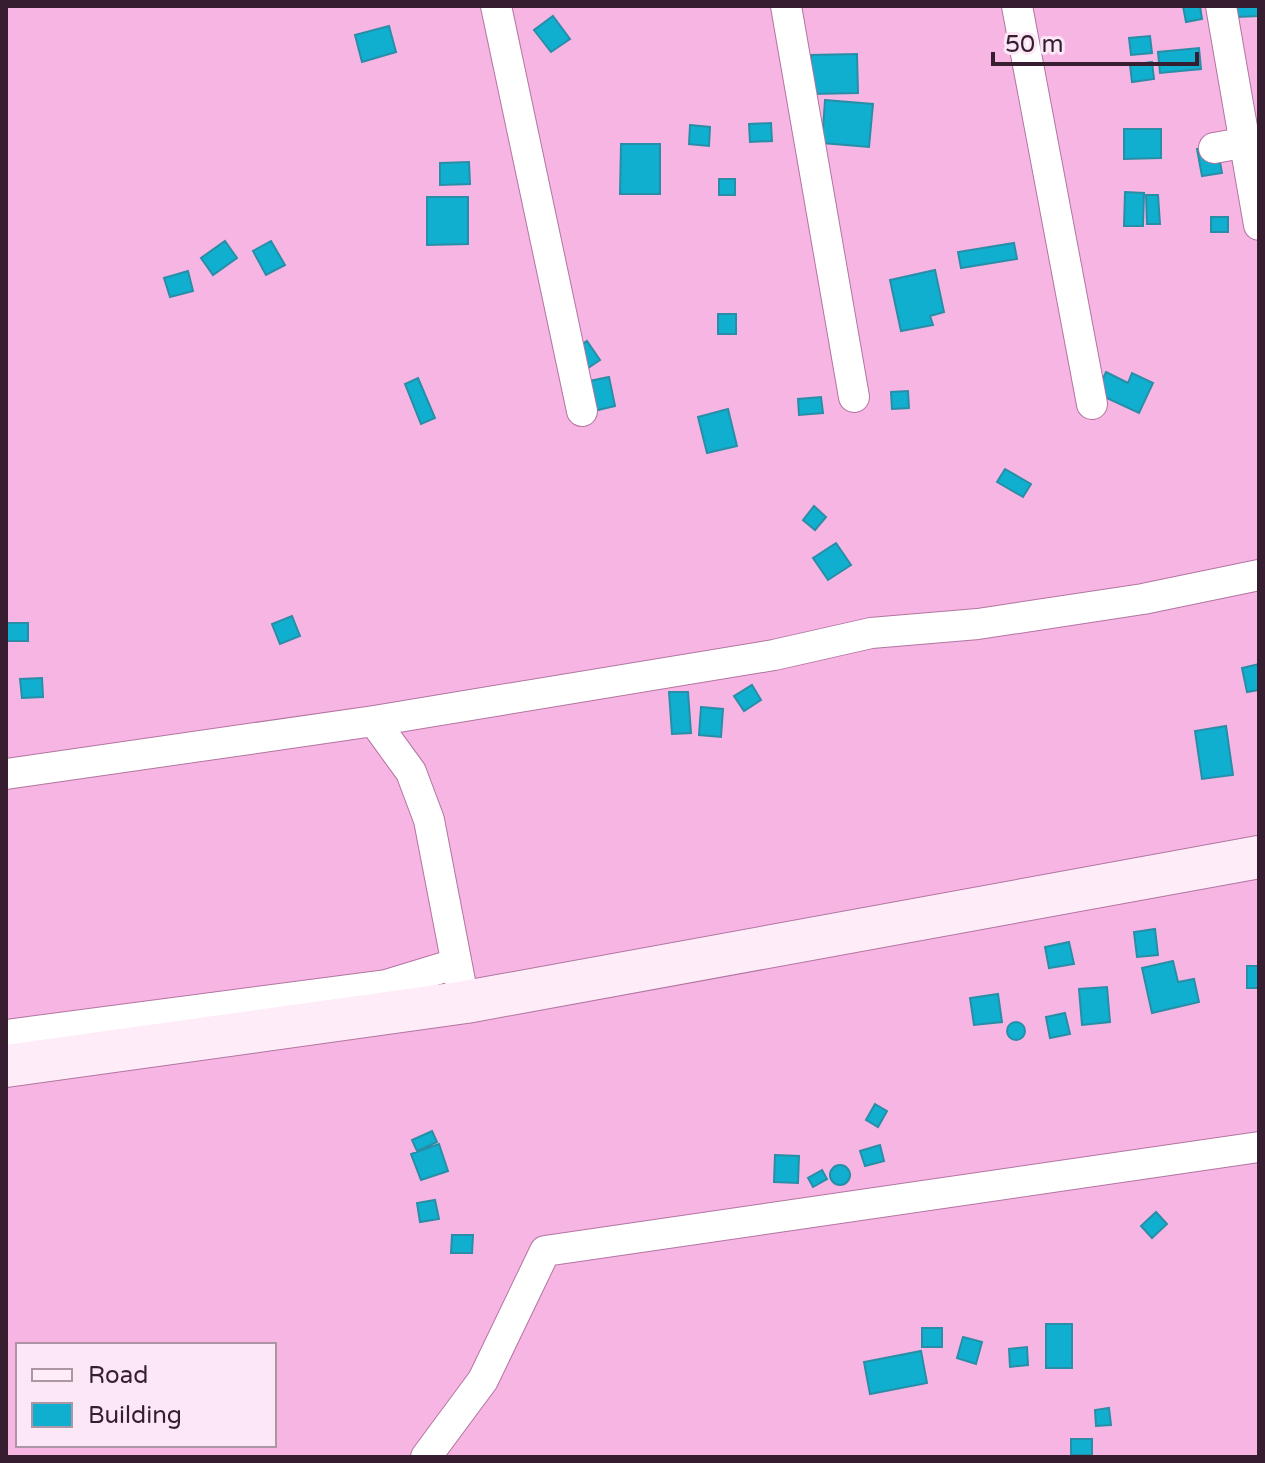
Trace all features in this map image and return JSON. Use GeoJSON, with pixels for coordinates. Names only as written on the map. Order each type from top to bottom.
{"type":"FeatureCollection","features":[{"type":"Feature","properties":{"kind":"street"},"geometry":{"type":"LineString","coordinates":[[496,6],[582,411]]}},
{"type":"Feature","properties":{"kind":"street"},"geometry":{"type":"LineString","coordinates":[[786,6],[854,397]]}},
{"type":"Feature","properties":{"kind":"street"},"geometry":{"type":"LineString","coordinates":[[1017,6],[1092,404]]}},
{"type":"Feature","properties":{"kind":"street"},"geometry":{"type":"LineString","coordinates":[[1221,6],[1259,225]]}},
{"type":"Feature","properties":{"kind":"street"},"geometry":{"type":"LineString","coordinates":[[1214,148],[1259,140]]}},
{"type":"Feature","properties":{"kind":"street"},"geometry":{"type":"LineString","coordinates":[[6,774],[374,721],[774,655],[871,633],[978,624],[1143,599],[1259,575]]}},
{"type":"Feature","properties":{"kind":"street"},"geometry":{"type":"LineString","coordinates":[[374,721],[411,772],[429,820],[461,983]]}},
{"type":"Feature","properties":{"kind":"street"},"geometry":{"type":"LineString","coordinates":[[6,1066],[461,983],[1259,857]]}},
{"type":"Feature","properties":{"kind":"street"},"geometry":{"type":"LineString","coordinates":[[6,1035],[386,985],[461,983]]}},
{"type":"Feature","properties":{"kind":"street"},"geometry":{"type":"LineString","coordinates":[[426,1457],[483,1380],[545,1251],[1259,1147]]}},
{"type":"Feature","properties":{"kind":"building"},"geometry":{"type":"Polygon","coordinates":[[[1183,6],[1200,6],[1202,19],[1186,22],[1183,6]]]}},
{"type":"Feature","properties":{"kind":"building"},"geometry":{"type":"Polygon","coordinates":[[[1237,6],[1259,6],[1259,16],[1237,17],[1237,6]]]}},
{"type":"Feature","properties":{"kind":"building"},"geometry":{"type":"Polygon","coordinates":[[[553,16],[570,39],[551,52],[534,30],[553,16]]]}},
{"type":"Feature","properties":{"kind":"building"},"geometry":{"type":"Polygon","coordinates":[[[389,26],[396,52],[362,62],[355,35],[389,26]]]}},
{"type":"Feature","properties":{"kind":"building"},"geometry":{"type":"Polygon","coordinates":[[[1150,36],[1152,53],[1131,55],[1129,38],[1150,36]]]}},
{"type":"Feature","properties":{"kind":"building"},"geometry":{"type":"Polygon","coordinates":[[[1199,48],[1201,69],[1160,73],[1158,52],[1199,48]]]}},
{"type":"Feature","properties":{"kind":"building"},"geometry":{"type":"Polygon","coordinates":[[[857,54],[858,93],[812,94],[811,55],[857,54]]]}},
{"type":"Feature","properties":{"kind":"building"},"geometry":{"type":"Polygon","coordinates":[[[1152,62],[1154,79],[1132,82],[1130,65],[1152,62]]]}},
{"type":"Feature","properties":{"kind":"building"},"geometry":{"type":"Polygon","coordinates":[[[825,100],[873,104],[869,147],[822,143],[825,100]]]}},
{"type":"Feature","properties":{"kind":"building"},"geometry":{"type":"Polygon","coordinates":[[[771,123],[772,141],[750,142],[749,124],[771,123]]]}},
{"type":"Feature","properties":{"kind":"building"},"geometry":{"type":"Polygon","coordinates":[[[690,125],[710,127],[709,146],[689,144],[690,125]]]}},
{"type":"Feature","properties":{"kind":"building"},"geometry":{"type":"Polygon","coordinates":[[[1124,129],[1161,129],[1161,158],[1124,159],[1124,129]]]}},
{"type":"Feature","properties":{"kind":"building"},"geometry":{"type":"Polygon","coordinates":[[[621,144],[660,144],[660,194],[620,194],[621,144]]]}},
{"type":"Feature","properties":{"kind":"building"},"geometry":{"type":"Polygon","coordinates":[[[1217,145],[1222,173],[1202,176],[1197,149],[1217,145]]]}},
{"type":"Feature","properties":{"kind":"building"},"geometry":{"type":"Polygon","coordinates":[[[469,162],[470,184],[440,185],[440,163],[469,162]]]}},
{"type":"Feature","properties":{"kind":"building"},"geometry":{"type":"Polygon","coordinates":[[[719,179],[735,179],[735,195],[719,195],[719,179]]]}},
{"type":"Feature","properties":{"kind":"building"},"geometry":{"type":"Polygon","coordinates":[[[1125,192],[1144,193],[1143,226],[1124,226],[1125,192]]]}},
{"type":"Feature","properties":{"kind":"building"},"geometry":{"type":"Polygon","coordinates":[[[1146,195],[1158,195],[1160,224],[1147,224],[1146,195]]]}},
{"type":"Feature","properties":{"kind":"building"},"geometry":{"type":"Polygon","coordinates":[[[427,197],[468,197],[468,244],[427,245],[427,197]]]}},
{"type":"Feature","properties":{"kind":"building"},"geometry":{"type":"Polygon","coordinates":[[[1211,217],[1228,217],[1228,232],[1211,232],[1211,217]]]}},
{"type":"Feature","properties":{"kind":"building"},"geometry":{"type":"Polygon","coordinates":[[[225,241],[237,258],[213,275],[201,258],[225,241]]]}},
{"type":"Feature","properties":{"kind":"building"},"geometry":{"type":"Polygon","coordinates":[[[271,241],[285,265],[266,275],[253,251],[271,241]]]}},
{"type":"Feature","properties":{"kind":"building"},"geometry":{"type":"Polygon","coordinates":[[[1014,243],[1017,259],[961,268],[958,252],[1014,243]]]}},
{"type":"Feature","properties":{"kind":"building"},"geometry":{"type":"Polygon","coordinates":[[[935,270],[944,312],[930,316],[933,325],[901,331],[890,280],[935,270]]]}},
{"type":"Feature","properties":{"kind":"building"},"geometry":{"type":"Polygon","coordinates":[[[188,271],[193,291],[170,297],[164,278],[188,271]]]}},
{"type":"Feature","properties":{"kind":"building"},"geometry":{"type":"Polygon","coordinates":[[[718,314],[736,314],[736,334],[718,334],[718,314]]]}},
{"type":"Feature","properties":{"kind":"building"},"geometry":{"type":"Polygon","coordinates":[[[587,341],[600,360],[582,372],[569,353],[587,341]]]}},
{"type":"Feature","properties":{"kind":"building"},"geometry":{"type":"Polygon","coordinates":[[[1106,372],[1128,383],[1132,373],[1153,383],[1139,413],[1096,393],[1106,372]]]}},
{"type":"Feature","properties":{"kind":"building"},"geometry":{"type":"Polygon","coordinates":[[[609,377],[615,406],[590,412],[584,382],[609,377]]]}},
{"type":"Feature","properties":{"kind":"building"},"geometry":{"type":"Polygon","coordinates":[[[418,378],[435,418],[421,424],[405,384],[418,378]]]}},
{"type":"Feature","properties":{"kind":"building"},"geometry":{"type":"Polygon","coordinates":[[[908,391],[909,408],[892,409],[891,392],[908,391]]]}},
{"type":"Feature","properties":{"kind":"building"},"geometry":{"type":"Polygon","coordinates":[[[821,397],[823,413],[799,415],[798,399],[821,397]]]}},
{"type":"Feature","properties":{"kind":"building"},"geometry":{"type":"Polygon","coordinates":[[[728,409],[737,446],[707,453],[698,417],[728,409]]]}},
{"type":"Feature","properties":{"kind":"building"},"geometry":{"type":"Polygon","coordinates":[[[1005,469],[1031,484],[1023,497],[997,482],[1005,469]]]}},
{"type":"Feature","properties":{"kind":"building"},"geometry":{"type":"Polygon","coordinates":[[[814,506],[826,517],[815,530],[803,520],[814,506]]]}},
{"type":"Feature","properties":{"kind":"building"},"geometry":{"type":"Polygon","coordinates":[[[836,543],[851,565],[828,580],[813,558],[836,543]]]}},
{"type":"Feature","properties":{"kind":"building"},"geometry":{"type":"Polygon","coordinates":[[[292,616],[300,636],[280,644],[272,624],[292,616]]]}},
{"type":"Feature","properties":{"kind":"building"},"geometry":{"type":"Polygon","coordinates":[[[6,623],[28,623],[28,641],[6,641],[6,623]]]}},
{"type":"Feature","properties":{"kind":"building"},"geometry":{"type":"Polygon","coordinates":[[[1259,664],[1259,690],[1247,692],[1242,668],[1259,664]]]}},
{"type":"Feature","properties":{"kind":"building"},"geometry":{"type":"Polygon","coordinates":[[[42,678],[43,697],[22,698],[20,679],[42,678]]]}},
{"type":"Feature","properties":{"kind":"building"},"geometry":{"type":"Polygon","coordinates":[[[752,685],[761,700],[744,711],[734,696],[752,685]]]}},
{"type":"Feature","properties":{"kind":"building"},"geometry":{"type":"Polygon","coordinates":[[[669,692],[688,692],[691,733],[672,734],[669,692]]]}},
{"type":"Feature","properties":{"kind":"building"},"geometry":{"type":"Polygon","coordinates":[[[701,707],[723,709],[721,737],[699,735],[701,707]]]}},
{"type":"Feature","properties":{"kind":"building"},"geometry":{"type":"Polygon","coordinates":[[[1226,726],[1233,775],[1202,779],[1195,731],[1226,726]]]}},
{"type":"Feature","properties":{"kind":"building"},"geometry":{"type":"Polygon","coordinates":[[[1155,929],[1158,955],[1137,957],[1134,932],[1155,929]]]}},
{"type":"Feature","properties":{"kind":"building"},"geometry":{"type":"Polygon","coordinates":[[[1069,942],[1074,964],[1049,968],[1045,947],[1069,942]]]}},
{"type":"Feature","properties":{"kind":"building"},"geometry":{"type":"Polygon","coordinates":[[[1173,961],[1178,982],[1194,979],[1199,1002],[1152,1013],[1142,968],[1173,961]]]}},
{"type":"Feature","properties":{"kind":"building"},"geometry":{"type":"Polygon","coordinates":[[[1247,966],[1259,966],[1259,988],[1247,988],[1247,966]]]}},
{"type":"Feature","properties":{"kind":"building"},"geometry":{"type":"Polygon","coordinates":[[[1107,987],[1110,1022],[1082,1025],[1079,989],[1107,987]]]}},
{"type":"Feature","properties":{"kind":"building"},"geometry":{"type":"Polygon","coordinates":[[[998,994],[1002,1022],[974,1025],[970,998],[998,994]]]}},
{"type":"Feature","properties":{"kind":"building"},"geometry":{"type":"Polygon","coordinates":[[[1065,1013],[1070,1034],[1050,1038],[1046,1017],[1065,1013]]]}},
{"type":"Feature","properties":{"kind":"building"},"geometry":{"type":"Polygon","coordinates":[[[1016,1022],[1025,1031],[1016,1040],[1007,1031],[1016,1022]]]}},
{"type":"Feature","properties":{"kind":"building"},"geometry":{"type":"Polygon","coordinates":[[[875,1104],[887,1111],[878,1127],[866,1120],[875,1104]]]}},
{"type":"Feature","properties":{"kind":"building"},"geometry":{"type":"Polygon","coordinates":[[[432,1131],[437,1142],[417,1151],[412,1140],[432,1131]]]}},
{"type":"Feature","properties":{"kind":"building"},"geometry":{"type":"Polygon","coordinates":[[[439,1144],[448,1171],[421,1180],[411,1154],[439,1144]]]}},
{"type":"Feature","properties":{"kind":"building"},"geometry":{"type":"Polygon","coordinates":[[[880,1145],[884,1161],[865,1166],[860,1151],[880,1145]]]}},
{"type":"Feature","properties":{"kind":"building"},"geometry":{"type":"Polygon","coordinates":[[[775,1155],[799,1156],[798,1183],[774,1182],[775,1155]]]}},
{"type":"Feature","properties":{"kind":"building"},"geometry":{"type":"Polygon","coordinates":[[[840,1165],[847,1168],[850,1175],[847,1182],[840,1185],[833,1182],[830,1175],[833,1168],[840,1165]]]}},
{"type":"Feature","properties":{"kind":"building"},"geometry":{"type":"Polygon","coordinates":[[[822,1170],[827,1179],[813,1187],[808,1178],[822,1170]]]}},
{"type":"Feature","properties":{"kind":"building"},"geometry":{"type":"Polygon","coordinates":[[[435,1200],[439,1219],[420,1222],[417,1203],[435,1200]]]}},
{"type":"Feature","properties":{"kind":"building"},"geometry":{"type":"Polygon","coordinates":[[[1156,1212],[1167,1224],[1152,1238],[1141,1226],[1156,1212]]]}},
{"type":"Feature","properties":{"kind":"building"},"geometry":{"type":"Polygon","coordinates":[[[452,1235],[473,1235],[472,1253],[451,1253],[452,1235]]]}},
{"type":"Feature","properties":{"kind":"building"},"geometry":{"type":"Polygon","coordinates":[[[1046,1324],[1072,1324],[1072,1368],[1046,1368],[1046,1324]]]}},
{"type":"Feature","properties":{"kind":"building"},"geometry":{"type":"Polygon","coordinates":[[[922,1328],[942,1328],[942,1347],[922,1347],[922,1328]]]}},
{"type":"Feature","properties":{"kind":"building"},"geometry":{"type":"Polygon","coordinates":[[[963,1337],[982,1342],[976,1364],[957,1358],[963,1337]]]}},
{"type":"Feature","properties":{"kind":"building"},"geometry":{"type":"Polygon","coordinates":[[[1027,1347],[1028,1365],[1010,1367],[1009,1349],[1027,1347]]]}},
{"type":"Feature","properties":{"kind":"building"},"geometry":{"type":"Polygon","coordinates":[[[921,1351],[927,1383],[870,1394],[864,1362],[921,1351]]]}},
{"type":"Feature","properties":{"kind":"building"},"geometry":{"type":"Polygon","coordinates":[[[1109,1408],[1111,1425],[1096,1426],[1095,1410],[1109,1408]]]}},
{"type":"Feature","properties":{"kind":"building"},"geometry":{"type":"Polygon","coordinates":[[[1071,1439],[1092,1439],[1092,1455],[1071,1455],[1071,1439]]]}}]}
